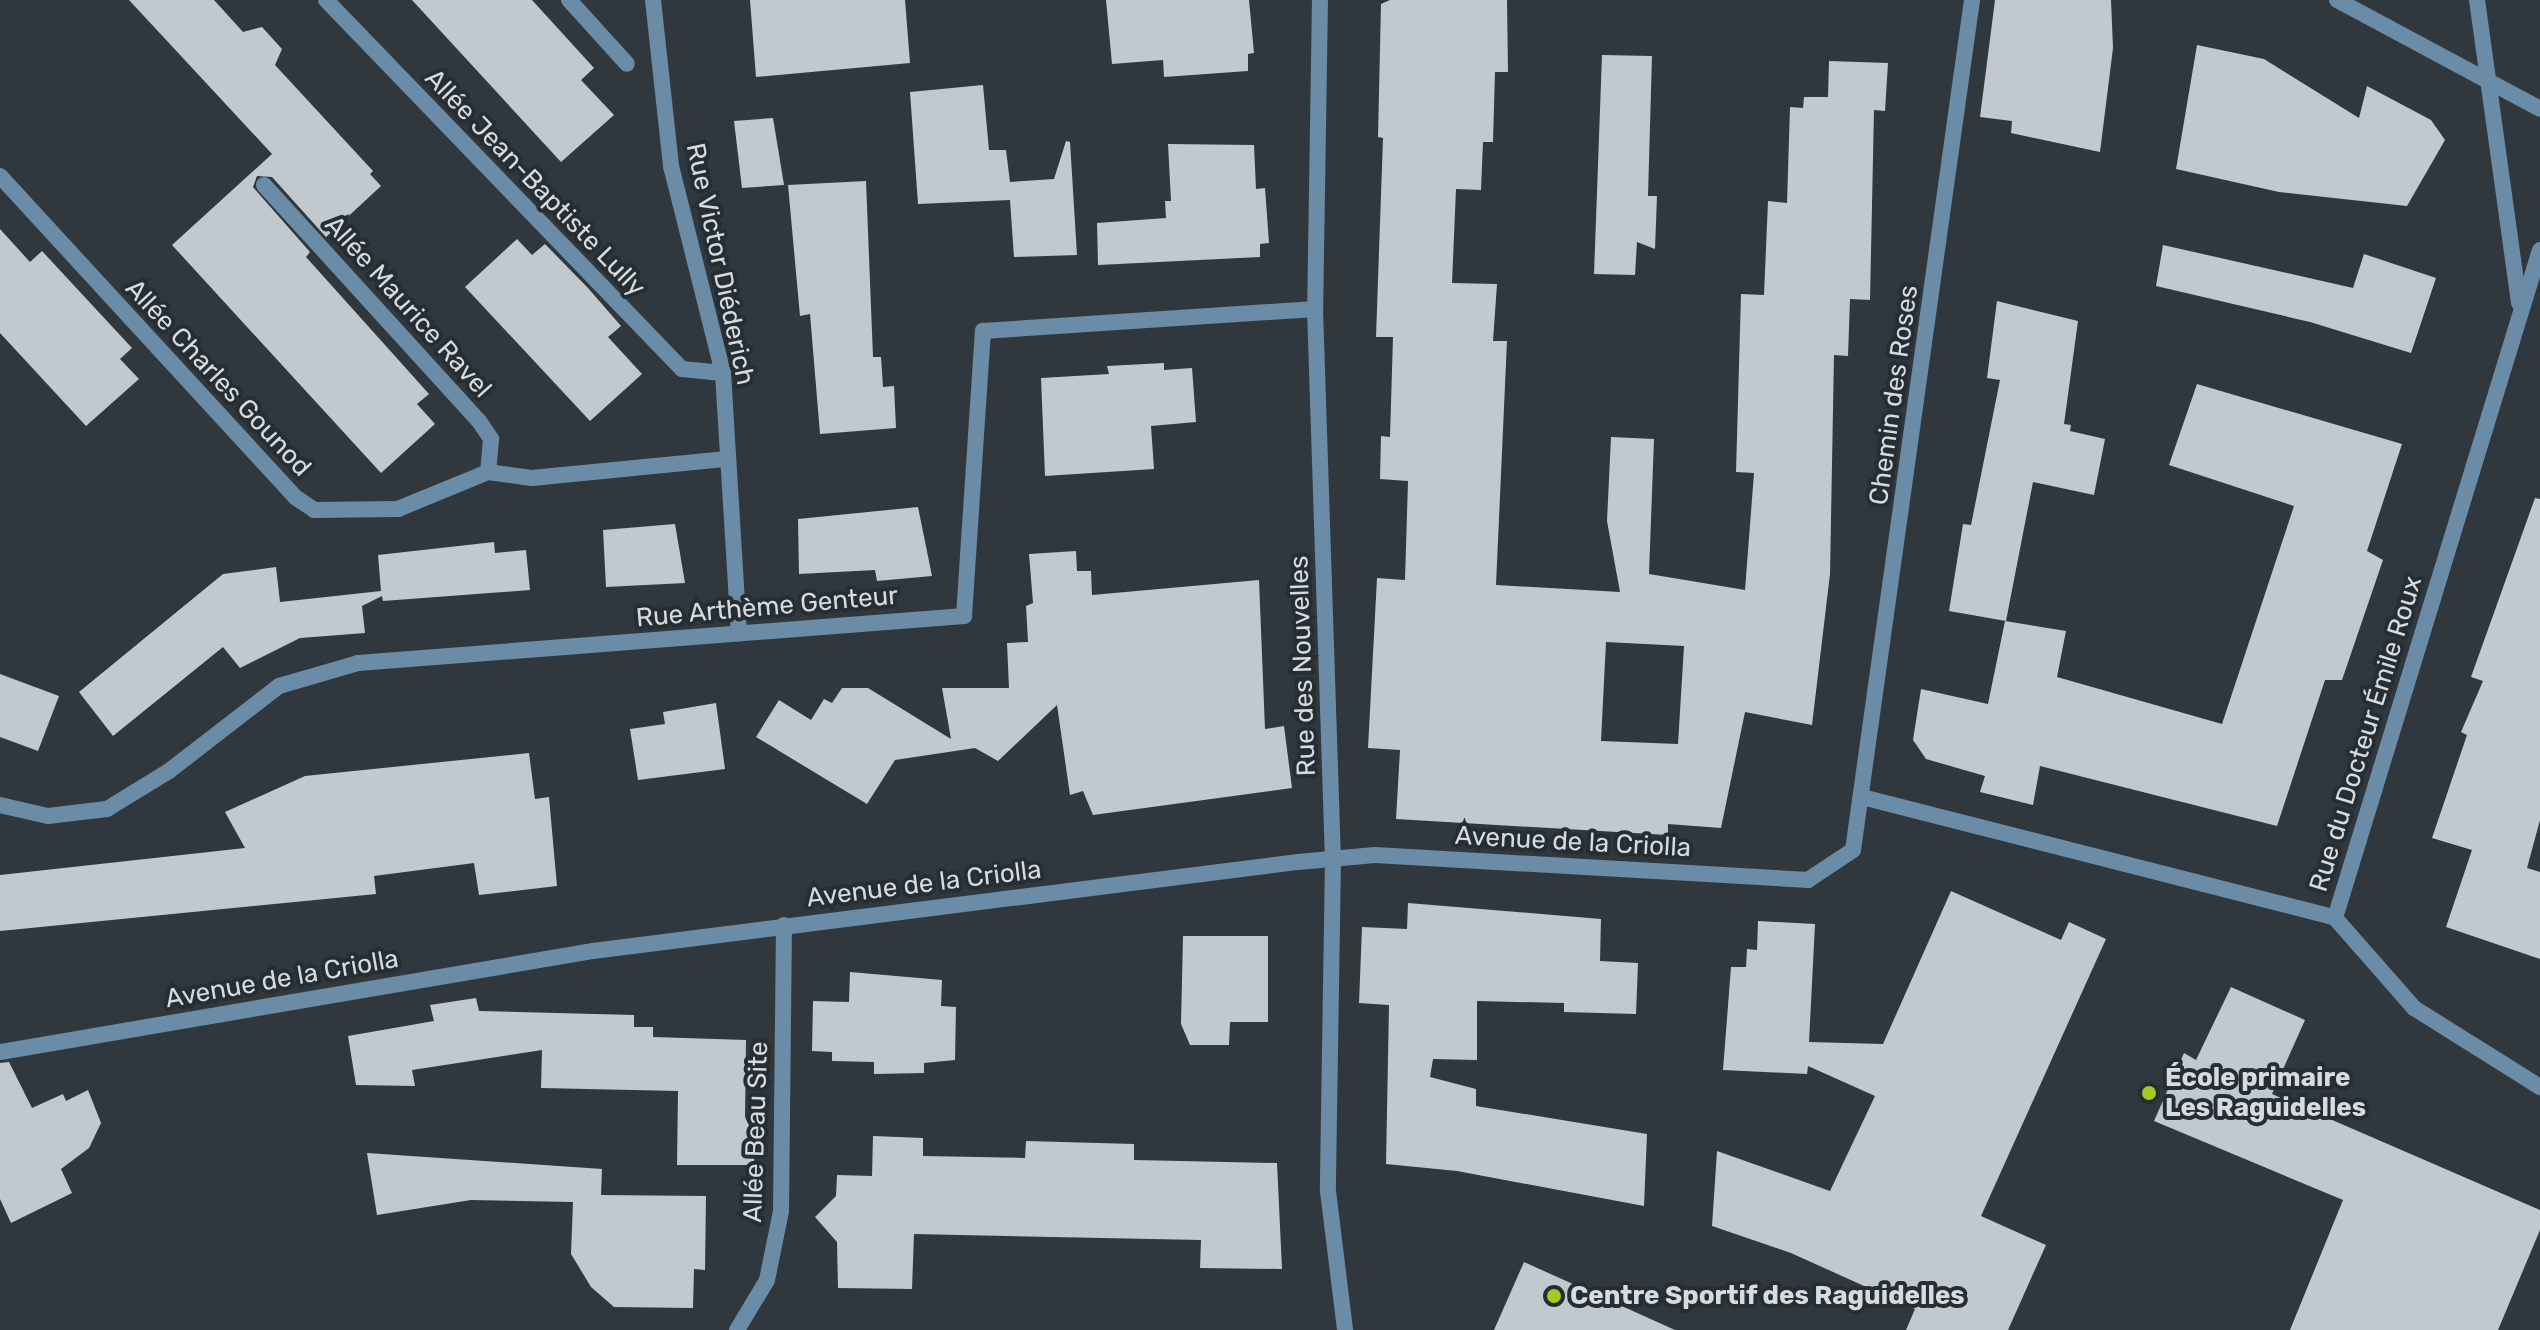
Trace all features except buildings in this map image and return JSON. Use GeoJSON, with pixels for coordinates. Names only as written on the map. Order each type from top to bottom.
{"type":"FeatureCollection","features":[{"type":"Feature","properties":{"kind":"street","name":"Allée Jean-Baptiste Lully"},"geometry":{"type":"LineString","coordinates":[[326,0],[682,369],[723,373]]}},
{"type":"Feature","properties":{"kind":"street"},"geometry":{"type":"LineString","coordinates":[[569,0],[627,64]]}},
{"type":"Feature","properties":{"kind":"street","name":"Rue Victor Diéderich"},"geometry":{"type":"LineString","coordinates":[[653,0],[674,179],[723,373],[739,634]]}},
{"type":"Feature","properties":{"kind":"street","name":"Rue des Nouvelles"},"geometry":{"type":"LineString","coordinates":[[1320,0],[1315,309],[1333,859],[1328,1191],[1345,1330]]}},
{"type":"Feature","properties":{"kind":"street","name":"Chemin des Roses"},"geometry":{"type":"LineString","coordinates":[[1853,850],[1972,0]]}},
{"type":"Feature","properties":{"kind":"street"},"geometry":{"type":"LineString","coordinates":[[2337,0],[2540,109]]}},
{"type":"Feature","properties":{"kind":"street","name":"Rue du Docteur Émile Roux"},"geometry":{"type":"LineString","coordinates":[[2477,0],[2520,307]]}},
{"type":"Feature","properties":{"kind":"street","name":"Allée Charles Gounod"},"geometry":{"type":"LineString","coordinates":[[0,176],[295,497],[314,510],[398,509],[488,472]]}},
{"type":"Feature","properties":{"kind":"street","name":"Allée Maurice Ravel"},"geometry":{"type":"LineString","coordinates":[[264,185],[479,421],[491,439],[488,472]]}},
{"type":"Feature","properties":{"kind":"street","name":"Rue du Docteur Émile Roux"},"geometry":{"type":"LineString","coordinates":[[2540,250],[2335,918],[2414,1008],[2540,1087]]}},
{"type":"Feature","properties":{"kind":"street","name":"Rue Arthème Genteur"},"geometry":{"type":"LineString","coordinates":[[0,805],[48,816],[107,809],[169,771],[279,686],[358,663],[964,616],[983,331],[1315,309]]}},
{"type":"Feature","properties":{"kind":"street"},"geometry":{"type":"LineString","coordinates":[[488,472],[532,478],[727,459]]}},
{"type":"Feature","properties":{"kind":"street"},"geometry":{"type":"LineString","coordinates":[[1862,797],[2335,918]]}},
{"type":"Feature","properties":{"kind":"street","name":"Avenue de la Criolla"},"geometry":{"type":"LineString","coordinates":[[0,1052],[593,951],[1333,859],[1375,855],[1808,880],[1853,850]]}},
{"type":"Feature","properties":{"kind":"street","name":"Allée Beau Site"},"geometry":{"type":"LineString","coordinates":[[737,1330],[767,1280],[781,1211],[784,925]]}},
{"type":"Feature","properties":{"kind":"place","name":"École primaire Les Raguidelles"},"geometry":{"type":"Point","coordinates":[2149,1093]}},
{"type":"Feature","properties":{"kind":"place","name":"Centre Sportif des Raguidelles"},"geometry":{"type":"Point","coordinates":[1554,1296]}}]}
